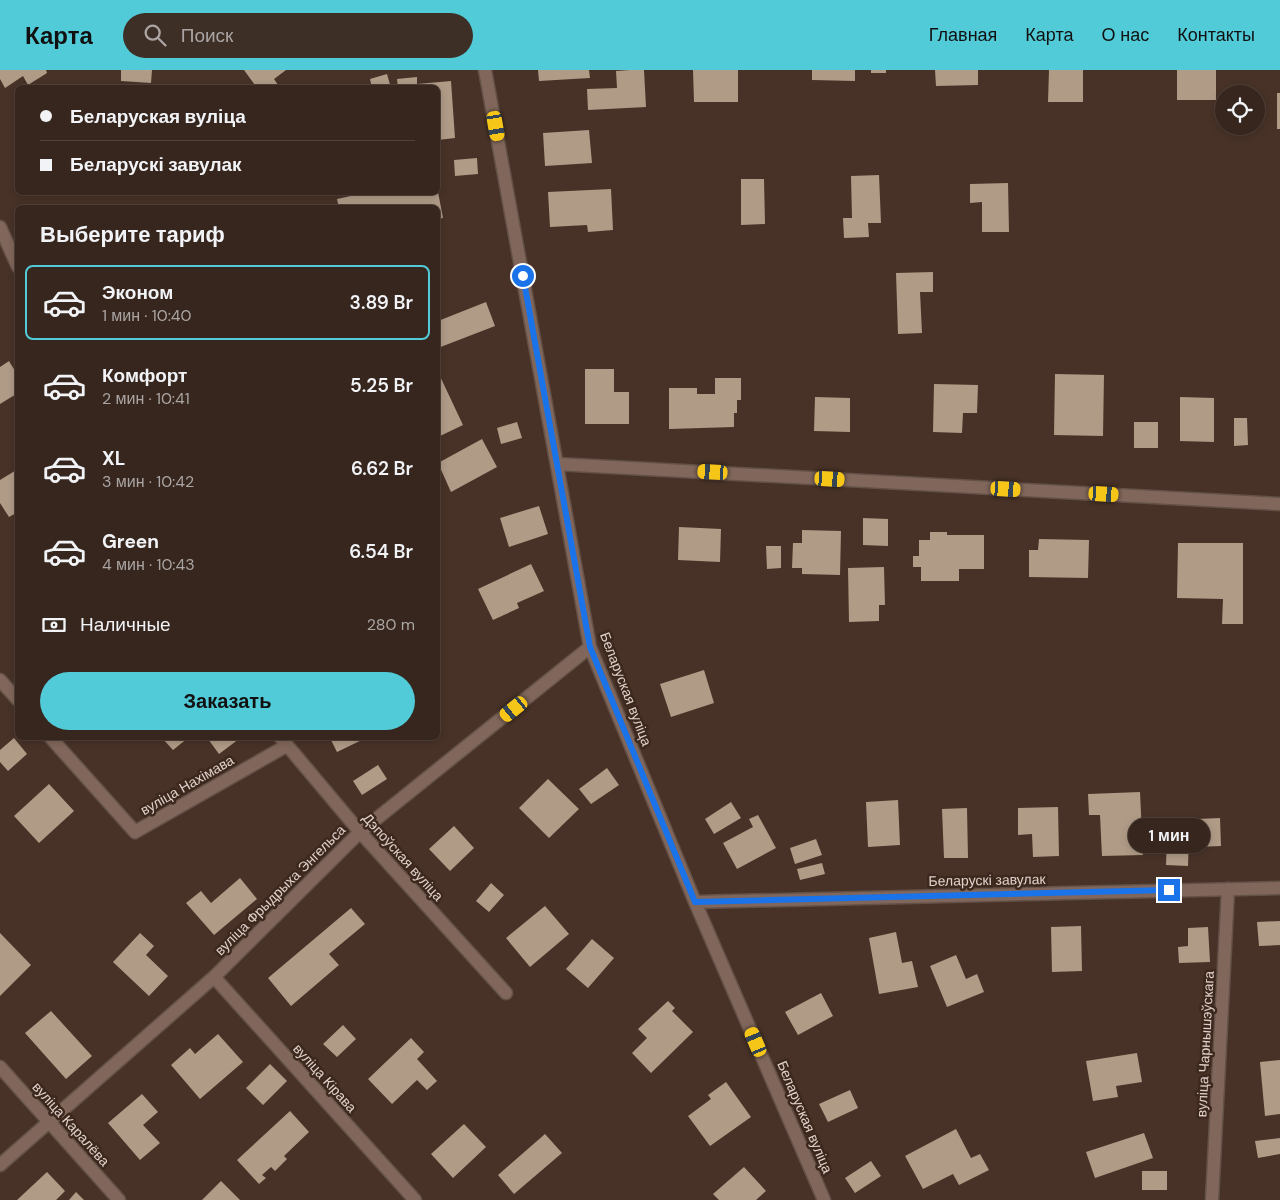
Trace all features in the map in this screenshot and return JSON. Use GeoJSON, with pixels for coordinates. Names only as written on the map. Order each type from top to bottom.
{"type":"FeatureCollection","features":[{"type":"Feature","properties":{"kind":"street","name":"Беларуская вуліца"},"geometry":{"type":"LineString","coordinates":[[485,70],[590,647],[695,902],[824,1200]]}},
{"type":"Feature","properties":{"kind":"street"},"geometry":{"type":"LineString","coordinates":[[0,227],[15,260]]}},
{"type":"Feature","properties":{"kind":"street"},"geometry":{"type":"LineString","coordinates":[[557,464],[1280,504]]}},
{"type":"Feature","properties":{"kind":"street","name":"вуліца Фрыдрыха Энгельса"},"geometry":{"type":"LineString","coordinates":[[0,1165],[214,977],[360,832],[590,647]]}},
{"type":"Feature","properties":{"kind":"street"},"geometry":{"type":"LineString","coordinates":[[0,680],[15,697]]}},
{"type":"Feature","properties":{"kind":"street","name":"вуліца Нахімава"},"geometry":{"type":"LineString","coordinates":[[53,740],[135,832],[284,742]]}},
{"type":"Feature","properties":{"kind":"street","name":"Дэпоўская вуліца"},"geometry":{"type":"LineString","coordinates":[[284,742],[360,832],[506,993]]}},
{"type":"Feature","properties":{"kind":"street","name":"Беларускі завулак"},"geometry":{"type":"LineString","coordinates":[[695,902],[1280,888]]}},
{"type":"Feature","properties":{"kind":"street","name":"вуліца Чарнышэўскага"},"geometry":{"type":"LineString","coordinates":[[1212,1200],[1228,889]]}},
{"type":"Feature","properties":{"kind":"street","name":"вуліца Кірава"},"geometry":{"type":"LineString","coordinates":[[214,977],[414,1200]]}},
{"type":"Feature","properties":{"kind":"street","name":"вуліца Каралёва"},"geometry":{"type":"LineString","coordinates":[[0,1067],[119,1200]]}},
{"type":"Feature","properties":{"kind":"building"},"geometry":{"type":"Polygon","coordinates":[[[0,70],[46,70],[47,73],[28,85],[23,76],[5,88],[0,79],[0,70]]]}},
{"type":"Feature","properties":{"kind":"building"},"geometry":{"type":"Polygon","coordinates":[[[121,70],[152,70],[151,83],[121,81],[121,70]]]}},
{"type":"Feature","properties":{"kind":"building"},"geometry":{"type":"Polygon","coordinates":[[[244,70],[286,70],[274,79],[278,85],[255,85],[244,70]]]}},
{"type":"Feature","properties":{"kind":"building"},"geometry":{"type":"Polygon","coordinates":[[[538,70],[589,70],[590,78],[539,81],[538,70]]]}},
{"type":"Feature","properties":{"kind":"building"},"geometry":{"type":"Polygon","coordinates":[[[644,70],[646,107],[588,110],[587,89],[617,88],[616,71],[644,70]]]}},
{"type":"Feature","properties":{"kind":"building"},"geometry":{"type":"Polygon","coordinates":[[[693,70],[738,70],[738,102],[694,102],[693,70]]]}},
{"type":"Feature","properties":{"kind":"building"},"geometry":{"type":"Polygon","coordinates":[[[812,70],[855,70],[855,81],[812,80],[812,70]]]}},
{"type":"Feature","properties":{"kind":"building"},"geometry":{"type":"Polygon","coordinates":[[[871,70],[886,70],[886,73],[871,73],[871,70]]]}},
{"type":"Feature","properties":{"kind":"building"},"geometry":{"type":"Polygon","coordinates":[[[935,70],[978,70],[978,85],[936,86],[935,70]]]}},
{"type":"Feature","properties":{"kind":"building"},"geometry":{"type":"Polygon","coordinates":[[[1049,70],[1083,70],[1083,102],[1048,102],[1049,70]]]}},
{"type":"Feature","properties":{"kind":"building"},"geometry":{"type":"Polygon","coordinates":[[[1177,70],[1216,70],[1215,100],[1177,100],[1177,70]]]}},
{"type":"Feature","properties":{"kind":"building"},"geometry":{"type":"Polygon","coordinates":[[[387,74],[390,85],[371,85],[370,79],[387,74]]]}},
{"type":"Feature","properties":{"kind":"building"},"geometry":{"type":"Polygon","coordinates":[[[417,77],[417,84],[451,81],[455,138],[440,140],[440,85],[398,85],[397,79],[417,77]]]}},
{"type":"Feature","properties":{"kind":"building"},"geometry":{"type":"Polygon","coordinates":[[[1277,93],[1280,93],[1280,129],[1277,129],[1277,93]]]}},
{"type":"Feature","properties":{"kind":"building"},"geometry":{"type":"Polygon","coordinates":[[[589,130],[592,163],[545,166],[543,133],[589,130]]]}},
{"type":"Feature","properties":{"kind":"building"},"geometry":{"type":"Polygon","coordinates":[[[477,158],[478,174],[455,176],[454,160],[477,158]]]}},
{"type":"Feature","properties":{"kind":"building"},"geometry":{"type":"Polygon","coordinates":[[[879,175],[881,223],[868,223],[869,237],[844,238],[843,218],[852,218],[851,176],[879,175]]]}},
{"type":"Feature","properties":{"kind":"building"},"geometry":{"type":"Polygon","coordinates":[[[741,179],[764,179],[765,224],[741,225],[741,179]]]}},
{"type":"Feature","properties":{"kind":"building"},"geometry":{"type":"Polygon","coordinates":[[[1008,183],[1009,232],[982,232],[982,202],[970,203],[970,184],[1008,183]]]}},
{"type":"Feature","properties":{"kind":"building"},"geometry":{"type":"Polygon","coordinates":[[[611,189],[613,230],[588,232],[587,225],[550,227],[548,192],[611,189]]]}},
{"type":"Feature","properties":{"kind":"building"},"geometry":{"type":"Polygon","coordinates":[[[355,195],[439,195],[443,218],[440,219],[440,205],[338,205],[337,199],[355,195]]]}},
{"type":"Feature","properties":{"kind":"building"},"geometry":{"type":"Polygon","coordinates":[[[933,272],[933,292],[920,292],[922,333],[898,334],[896,273],[933,272]]]}},
{"type":"Feature","properties":{"kind":"building"},"geometry":{"type":"Polygon","coordinates":[[[486,302],[495,326],[440,347],[440,320],[486,302]]]}},
{"type":"Feature","properties":{"kind":"building"},"geometry":{"type":"Polygon","coordinates":[[[9,361],[15,371],[15,395],[0,404],[0,367],[9,361]]]}},
{"type":"Feature","properties":{"kind":"building"},"geometry":{"type":"Polygon","coordinates":[[[585,369],[614,369],[614,392],[629,392],[629,424],[585,424],[585,369]]]}},
{"type":"Feature","properties":{"kind":"building"},"geometry":{"type":"Polygon","coordinates":[[[1055,374],[1104,375],[1103,436],[1054,435],[1055,374]]]}},
{"type":"Feature","properties":{"kind":"building"},"geometry":{"type":"Polygon","coordinates":[[[440,376],[463,425],[440,436],[440,376]]]}},
{"type":"Feature","properties":{"kind":"building"},"geometry":{"type":"Polygon","coordinates":[[[715,378],[741,378],[741,400],[737,400],[737,413],[734,413],[734,427],[669,429],[669,388],[697,388],[697,394],[715,394],[715,378]]]}},
{"type":"Feature","properties":{"kind":"building"},"geometry":{"type":"Polygon","coordinates":[[[934,384],[978,385],[977,413],[963,413],[962,433],[933,432],[934,384]]]}},
{"type":"Feature","properties":{"kind":"building"},"geometry":{"type":"Polygon","coordinates":[[[815,397],[850,398],[850,432],[814,431],[815,397]]]}},
{"type":"Feature","properties":{"kind":"building"},"geometry":{"type":"Polygon","coordinates":[[[1180,397],[1214,398],[1214,442],[1180,441],[1180,397]]]}},
{"type":"Feature","properties":{"kind":"building"},"geometry":{"type":"Polygon","coordinates":[[[1234,418],[1247,418],[1248,445],[1234,446],[1234,418]]]}},
{"type":"Feature","properties":{"kind":"building"},"geometry":{"type":"Polygon","coordinates":[[[517,422],[522,438],[501,444],[497,428],[517,422]]]}},
{"type":"Feature","properties":{"kind":"building"},"geometry":{"type":"Polygon","coordinates":[[[1134,422],[1158,422],[1158,448],[1134,448],[1134,422]]]}},
{"type":"Feature","properties":{"kind":"building"},"geometry":{"type":"Polygon","coordinates":[[[482,439],[497,467],[451,492],[440,467],[440,462],[482,439]]]}},
{"type":"Feature","properties":{"kind":"building"},"geometry":{"type":"Polygon","coordinates":[[[15,471],[15,514],[9,517],[0,503],[0,480],[15,471]]]}},
{"type":"Feature","properties":{"kind":"building"},"geometry":{"type":"Polygon","coordinates":[[[539,506],[548,534],[509,547],[500,518],[539,506]]]}},
{"type":"Feature","properties":{"kind":"building"},"geometry":{"type":"Polygon","coordinates":[[[863,518],[888,519],[888,546],[863,545],[863,518]]]}},
{"type":"Feature","properties":{"kind":"building"},"geometry":{"type":"Polygon","coordinates":[[[679,527],[721,529],[720,562],[678,560],[679,527]]]}},
{"type":"Feature","properties":{"kind":"building"},"geometry":{"type":"Polygon","coordinates":[[[802,530],[841,531],[840,575],[802,574],[802,568],[792,568],[793,543],[802,543],[802,530]]]}},
{"type":"Feature","properties":{"kind":"building"},"geometry":{"type":"Polygon","coordinates":[[[930,532],[947,532],[947,535],[984,535],[984,569],[959,569],[959,581],[921,581],[921,567],[913,567],[913,556],[919,556],[919,540],[930,540],[930,532]]]}},
{"type":"Feature","properties":{"kind":"building"},"geometry":{"type":"Polygon","coordinates":[[[1039,539],[1089,540],[1088,578],[1029,577],[1029,550],[1038,550],[1039,539]]]}},
{"type":"Feature","properties":{"kind":"building"},"geometry":{"type":"Polygon","coordinates":[[[1178,543],[1243,543],[1243,624],[1222,624],[1223,599],[1177,598],[1178,543]]]}},
{"type":"Feature","properties":{"kind":"building"},"geometry":{"type":"Polygon","coordinates":[[[766,546],[781,546],[781,568],[767,569],[766,546]]]}},
{"type":"Feature","properties":{"kind":"building"},"geometry":{"type":"Polygon","coordinates":[[[531,564],[544,591],[517,603],[519,608],[493,620],[478,589],[531,564]]]}},
{"type":"Feature","properties":{"kind":"building"},"geometry":{"type":"Polygon","coordinates":[[[884,567],[885,605],[879,605],[879,621],[849,622],[848,568],[884,567]]]}},
{"type":"Feature","properties":{"kind":"building"},"geometry":{"type":"Polygon","coordinates":[[[704,670],[714,703],[671,717],[660,684],[704,670]]]}},
{"type":"Feature","properties":{"kind":"building"},"geometry":{"type":"Polygon","coordinates":[[[14,738],[27,754],[8,771],[0,762],[0,750],[14,738]]]}},
{"type":"Feature","properties":{"kind":"building"},"geometry":{"type":"Polygon","coordinates":[[[164,740],[186,740],[173,750],[164,740]]]}},
{"type":"Feature","properties":{"kind":"building"},"geometry":{"type":"Polygon","coordinates":[[[209,740],[238,740],[219,754],[209,740]]]}},
{"type":"Feature","properties":{"kind":"building"},"geometry":{"type":"Polygon","coordinates":[[[331,740],[362,740],[337,752],[331,740]]]}},
{"type":"Feature","properties":{"kind":"building"},"geometry":{"type":"Polygon","coordinates":[[[378,765],[387,779],[362,795],[353,781],[378,765]]]}},
{"type":"Feature","properties":{"kind":"building"},"geometry":{"type":"Polygon","coordinates":[[[607,768],[619,785],[591,804],[579,789],[607,768]]]}},
{"type":"Feature","properties":{"kind":"building"},"geometry":{"type":"Polygon","coordinates":[[[548,779],[579,809],[549,838],[519,808],[548,779]]]}},
{"type":"Feature","properties":{"kind":"building"},"geometry":{"type":"Polygon","coordinates":[[[49,784],[74,811],[39,843],[14,816],[49,784]]]}},
{"type":"Feature","properties":{"kind":"building"},"geometry":{"type":"Polygon","coordinates":[[[1140,792],[1143,855],[1102,856],[1100,815],[1089,815],[1088,794],[1140,792]]]}},
{"type":"Feature","properties":{"kind":"building"},"geometry":{"type":"Polygon","coordinates":[[[898,800],[900,845],[868,847],[866,802],[898,800]]]}},
{"type":"Feature","properties":{"kind":"building"},"geometry":{"type":"Polygon","coordinates":[[[731,802],[741,818],[714,834],[705,819],[731,802]]]}},
{"type":"Feature","properties":{"kind":"building"},"geometry":{"type":"Polygon","coordinates":[[[1058,807],[1059,856],[1033,857],[1032,834],[1018,835],[1018,808],[1058,807]]]}},
{"type":"Feature","properties":{"kind":"building"},"geometry":{"type":"Polygon","coordinates":[[[967,808],[968,858],[944,858],[942,809],[967,808]]]}},
{"type":"Feature","properties":{"kind":"building"},"geometry":{"type":"Polygon","coordinates":[[[758,815],[776,848],[737,869],[723,843],[753,827],[749,819],[758,815]]]}},
{"type":"Feature","properties":{"kind":"building"},"geometry":{"type":"Polygon","coordinates":[[[1220,818],[1221,846],[1198,847],[1197,819],[1220,818]]]}},
{"type":"Feature","properties":{"kind":"building"},"geometry":{"type":"Polygon","coordinates":[[[454,826],[474,848],[450,871],[429,849],[454,826]]]}},
{"type":"Feature","properties":{"kind":"building"},"geometry":{"type":"Polygon","coordinates":[[[1167,835],[1189,836],[1188,866],[1166,865],[1167,835]]]}},
{"type":"Feature","properties":{"kind":"building"},"geometry":{"type":"Polygon","coordinates":[[[816,839],[822,855],[795,864],[790,848],[816,839]]]}},
{"type":"Feature","properties":{"kind":"building"},"geometry":{"type":"Polygon","coordinates":[[[822,863],[825,874],[800,880],[797,869],[822,863]]]}},
{"type":"Feature","properties":{"kind":"building"},"geometry":{"type":"Polygon","coordinates":[[[240,878],[257,899],[214,935],[186,903],[201,891],[211,903],[240,878]]]}},
{"type":"Feature","properties":{"kind":"building"},"geometry":{"type":"Polygon","coordinates":[[[491,883],[504,895],[489,912],[476,901],[491,883]]]}},
{"type":"Feature","properties":{"kind":"building"},"geometry":{"type":"Polygon","coordinates":[[[545,906],[569,934],[530,967],[506,938],[545,906]]]}},
{"type":"Feature","properties":{"kind":"building"},"geometry":{"type":"Polygon","coordinates":[[[351,908],[365,924],[329,954],[339,965],[291,1006],[268,978],[351,908]]]}},
{"type":"Feature","properties":{"kind":"building"},"geometry":{"type":"Polygon","coordinates":[[[1280,921],[1280,945],[1259,946],[1257,922],[1280,921]]]}},
{"type":"Feature","properties":{"kind":"building"},"geometry":{"type":"Polygon","coordinates":[[[1081,926],[1082,971],[1052,972],[1051,927],[1081,926]]]}},
{"type":"Feature","properties":{"kind":"building"},"geometry":{"type":"Polygon","coordinates":[[[1208,927],[1210,962],[1179,963],[1178,947],[1188,946],[1188,928],[1208,927]]]}},
{"type":"Feature","properties":{"kind":"building"},"geometry":{"type":"Polygon","coordinates":[[[896,932],[902,963],[912,961],[918,987],[879,994],[869,938],[896,932]]]}},
{"type":"Feature","properties":{"kind":"building"},"geometry":{"type":"Polygon","coordinates":[[[0,933],[31,965],[0,996],[0,933]]]}},
{"type":"Feature","properties":{"kind":"building"},"geometry":{"type":"Polygon","coordinates":[[[140,933],[154,946],[146,955],[168,976],[149,996],[113,962],[140,933]]]}},
{"type":"Feature","properties":{"kind":"building"},"geometry":{"type":"Polygon","coordinates":[[[592,939],[614,958],[588,988],[566,969],[592,939]]]}},
{"type":"Feature","properties":{"kind":"building"},"geometry":{"type":"Polygon","coordinates":[[[956,955],[966,979],[977,974],[984,992],[947,1007],[930,966],[956,955]]]}},
{"type":"Feature","properties":{"kind":"building"},"geometry":{"type":"Polygon","coordinates":[[[821,993],[833,1016],[798,1035],[785,1012],[821,993]]]}},
{"type":"Feature","properties":{"kind":"building"},"geometry":{"type":"Polygon","coordinates":[[[668,1001],[675,1008],[672,1011],[693,1032],[651,1073],[632,1053],[647,1038],[638,1029],[668,1001]]]}},
{"type":"Feature","properties":{"kind":"building"},"geometry":{"type":"Polygon","coordinates":[[[51,1011],[92,1056],[66,1079],[25,1033],[51,1011]]]}},
{"type":"Feature","properties":{"kind":"building"},"geometry":{"type":"Polygon","coordinates":[[[343,1025],[356,1039],[337,1057],[323,1044],[343,1025]]]}},
{"type":"Feature","properties":{"kind":"building"},"geometry":{"type":"Polygon","coordinates":[[[218,1034],[243,1062],[200,1099],[171,1065],[190,1048],[195,1054],[218,1034]]]}},
{"type":"Feature","properties":{"kind":"building"},"geometry":{"type":"Polygon","coordinates":[[[411,1038],[424,1052],[417,1059],[437,1081],[427,1090],[417,1080],[392,1104],[368,1079],[411,1038]]]}},
{"type":"Feature","properties":{"kind":"building"},"geometry":{"type":"Polygon","coordinates":[[[1137,1053],[1142,1082],[1116,1086],[1118,1097],[1093,1101],[1086,1061],[1137,1053]]]}},
{"type":"Feature","properties":{"kind":"building"},"geometry":{"type":"Polygon","coordinates":[[[1280,1060],[1280,1114],[1265,1116],[1260,1062],[1280,1060]]]}},
{"type":"Feature","properties":{"kind":"building"},"geometry":{"type":"Polygon","coordinates":[[[270,1064],[287,1081],[263,1105],[246,1088],[270,1064]]]}},
{"type":"Feature","properties":{"kind":"building"},"geometry":{"type":"Polygon","coordinates":[[[726,1082],[751,1117],[710,1146],[688,1116],[711,1099],[708,1095],[726,1082]]]}},
{"type":"Feature","properties":{"kind":"building"},"geometry":{"type":"Polygon","coordinates":[[[850,1090],[858,1108],[828,1122],[819,1104],[850,1090]]]}},
{"type":"Feature","properties":{"kind":"building"},"geometry":{"type":"Polygon","coordinates":[[[142,1094],[158,1112],[143,1125],[160,1143],[140,1160],[108,1123],[142,1094]]]}},
{"type":"Feature","properties":{"kind":"building"},"geometry":{"type":"Polygon","coordinates":[[[290,1111],[309,1132],[284,1156],[287,1159],[275,1171],[271,1167],[262,1175],[266,1178],[259,1184],[237,1160],[290,1111]]]}},
{"type":"Feature","properties":{"kind":"building"},"geometry":{"type":"Polygon","coordinates":[[[464,1124],[486,1147],[453,1178],[431,1154],[464,1124]]]}},
{"type":"Feature","properties":{"kind":"building"},"geometry":{"type":"Polygon","coordinates":[[[956,1129],[971,1158],[980,1154],[989,1170],[959,1185],[953,1174],[923,1189],[905,1156],[956,1129]]]}},
{"type":"Feature","properties":{"kind":"building"},"geometry":{"type":"Polygon","coordinates":[[[1144,1133],[1153,1158],[1095,1178],[1086,1152],[1144,1133]]]}},
{"type":"Feature","properties":{"kind":"building"},"geometry":{"type":"Polygon","coordinates":[[[545,1134],[562,1153],[514,1194],[498,1175],[545,1134]]]}},
{"type":"Feature","properties":{"kind":"building"},"geometry":{"type":"Polygon","coordinates":[[[1280,1138],[1280,1154],[1258,1158],[1255,1141],[1280,1138]]]}},
{"type":"Feature","properties":{"kind":"building"},"geometry":{"type":"Polygon","coordinates":[[[871,1161],[881,1176],[855,1193],[845,1178],[871,1161]]]}},
{"type":"Feature","properties":{"kind":"building"},"geometry":{"type":"Polygon","coordinates":[[[744,1167],[766,1191],[756,1200],[719,1200],[713,1194],[744,1167]]]}},
{"type":"Feature","properties":{"kind":"building"},"geometry":{"type":"Polygon","coordinates":[[[1142,1171],[1167,1171],[1167,1190],[1142,1190],[1142,1171]]]}},
{"type":"Feature","properties":{"kind":"building"},"geometry":{"type":"Polygon","coordinates":[[[47,1172],[65,1191],[56,1200],[17,1200],[47,1172]]]}},
{"type":"Feature","properties":{"kind":"building"},"geometry":{"type":"Polygon","coordinates":[[[221,1181],[240,1200],[202,1200],[221,1181]]]}},
{"type":"Feature","properties":{"kind":"building"},"geometry":{"type":"Polygon","coordinates":[[[76,1192],[84,1200],[69,1200],[76,1192]]]}},
{"type":"Feature","properties":{"kind":"route"},"geometry":{"type":"LineString","coordinates":[[523,276],[590,647],[695,902],[1169,890]]}}]}
